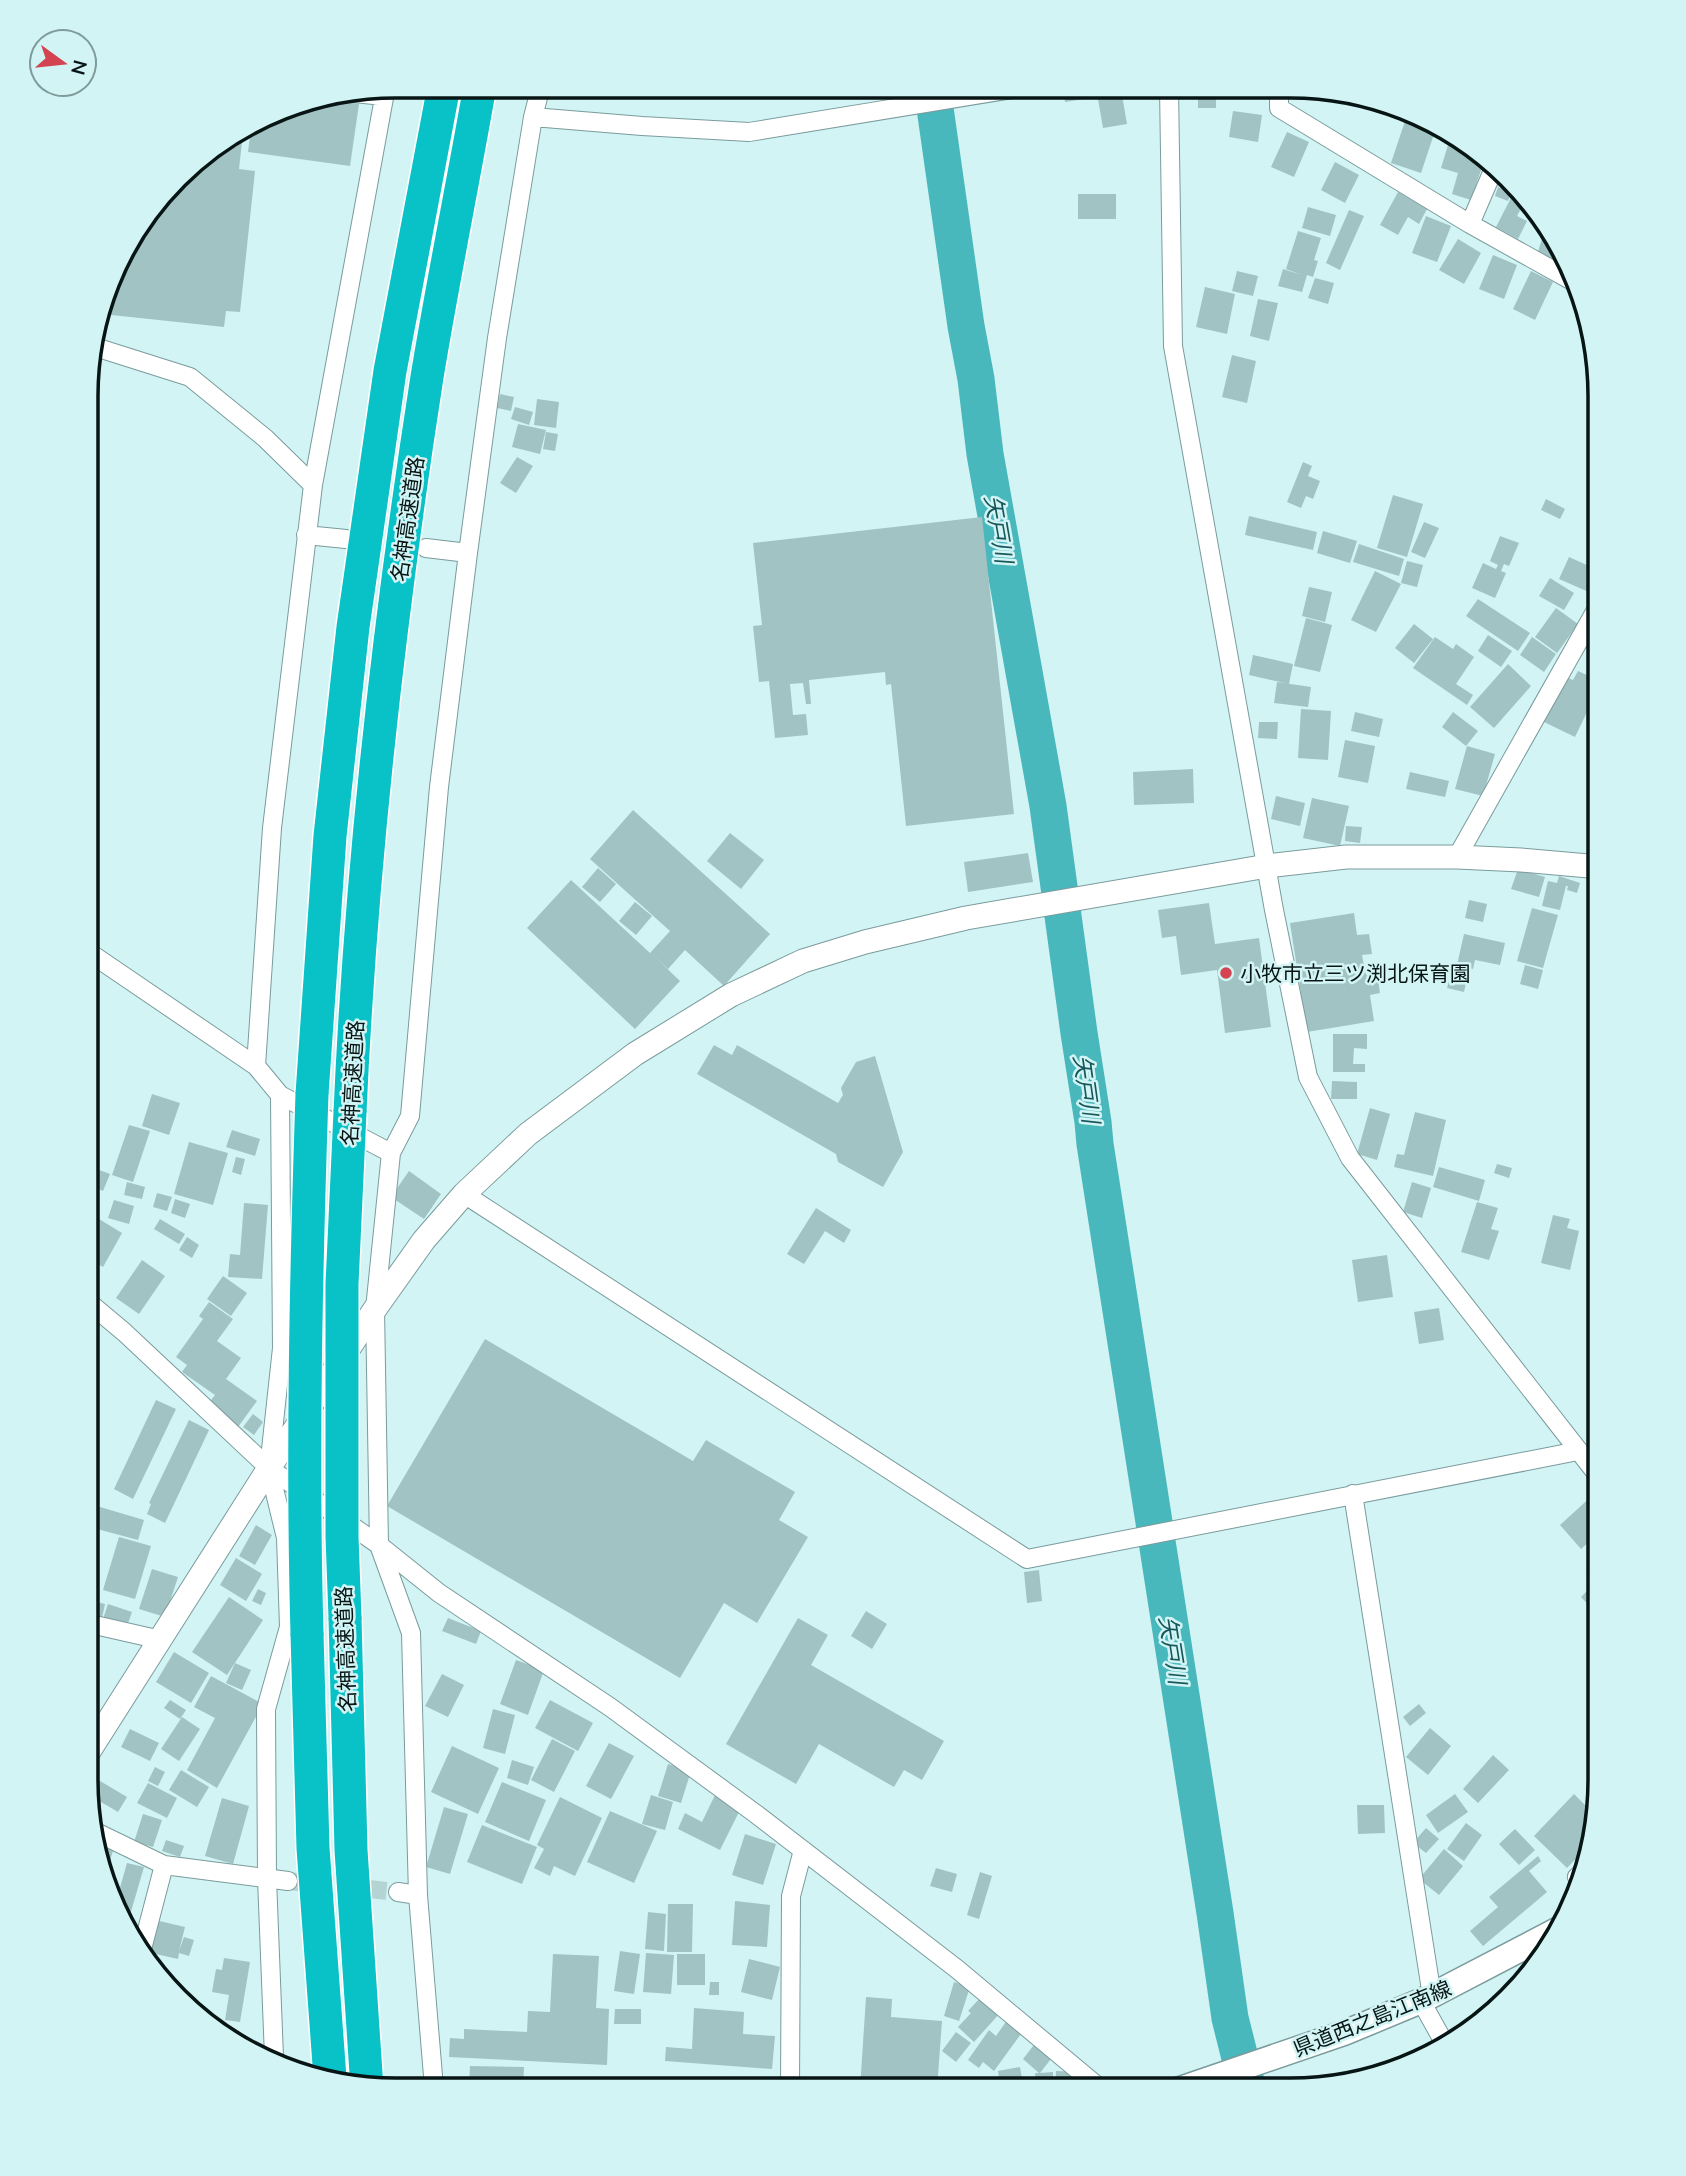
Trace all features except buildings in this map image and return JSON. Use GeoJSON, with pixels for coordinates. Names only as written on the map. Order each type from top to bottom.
{"type":"FeatureCollection","features":[{"type":"Feature","properties":{"kind":"highway","name":"名神高速道路"},"geometry":{"type":"LineString","coordinates":[[329,2070],[313,1848],[304,1536],[305,1284],[296,1095],[330,836],[353,627],[390,371],[442,98]]}},
{"type":"Feature","properties":{"kind":"highway","name":"名神高速道路"},"geometry":{"type":"LineString","coordinates":[[367,2076],[351,1850],[342,1537],[342,1284],[350,1112],[368,839],[390,632],[428,375],[478,98]]}},
{"type":"Feature","properties":{"kind":"main road","name":"県道西之島江南線"},"geometry":{"type":"LineString","coordinates":[[1214,2078],[1292,2052],[1427,1999],[1543,1937]]}},
{"type":"Feature","properties":{"kind":"street"},"geometry":{"type":"LineString","coordinates":[[433,2078],[418,1895],[411,1633],[379,1545],[375,1308],[391,1153],[410,1116],[439,787],[496,338],[538,98]]}},
{"type":"Feature","properties":{"kind":"street"},"geometry":{"type":"LineString","coordinates":[[533,117],[749,132],[956,98]]}},
{"type":"Feature","properties":{"kind":"street"},"geometry":{"type":"LineString","coordinates":[[1169,98],[1172,346],[1308,1077],[1350,1158],[1588,1463]]}},
{"type":"Feature","properties":{"kind":"street"},"geometry":{"type":"LineString","coordinates":[[1279,98],[1279,108],[1470,224],[1561,272]]}},
{"type":"Feature","properties":{"kind":"street"},"geometry":{"type":"LineString","coordinates":[[256,1066],[272,828],[306,535],[384,99]]}},
{"type":"Feature","properties":{"kind":"street"},"geometry":{"type":"LineString","coordinates":[[1470,224],[1491,176]]}},
{"type":"Feature","properties":{"kind":"street"},"geometry":{"type":"LineString","coordinates":[[102,349],[190,377],[265,438],[313,485]]}},
{"type":"Feature","properties":{"kind":"street"},"geometry":{"type":"LineString","coordinates":[[306,535],[346,540]]}},
{"type":"Feature","properties":{"kind":"street"},"geometry":{"type":"LineString","coordinates":[[426,548],[468,553]]}},
{"type":"Feature","properties":{"kind":"street"},"geometry":{"type":"LineString","coordinates":[[1457,857],[1588,624]]}},
{"type":"Feature","properties":{"kind":"street"},"geometry":{"type":"LineString","coordinates":[[98,1737],[269,1468],[375,1308],[424,1240],[464,1194],[528,1134],[635,1054],[731,995],[803,961],[866,942],[966,918],[1267,866],[1346,857],[1457,857],[1588,866]]}},
{"type":"Feature","properties":{"kind":"street"},"geometry":{"type":"LineString","coordinates":[[98,958],[296,1095],[391,1153]]}},
{"type":"Feature","properties":{"kind":"street"},"geometry":{"type":"LineString","coordinates":[[274,2051],[267,1879],[266,1709],[289,1627],[286,1538],[269,1468],[282,1348],[296,1095]]}},
{"type":"Feature","properties":{"kind":"street"},"geometry":{"type":"LineString","coordinates":[[464,1194],[1027,1559],[1578,1451]]}},
{"type":"Feature","properties":{"kind":"street"},"geometry":{"type":"LineString","coordinates":[[98,1310],[269,1468],[379,1545],[439,1593],[610,1707],[803,1850],[957,1969],[1088,2078]]}},
{"type":"Feature","properties":{"kind":"street"},"geometry":{"type":"LineString","coordinates":[[1353,1494],[1427,1999],[1442,2036]]}},
{"type":"Feature","properties":{"kind":"street"},"geometry":{"type":"LineString","coordinates":[[98,1626],[161,1640]]}},
{"type":"Feature","properties":{"kind":"street"},"geometry":{"type":"LineString","coordinates":[[104,1836],[164,1865],[288,1881]]}},
{"type":"Feature","properties":{"kind":"street"},"geometry":{"type":"LineString","coordinates":[[790,2078],[791,1896],[803,1850]]}},
{"type":"Feature","properties":{"kind":"street"},"geometry":{"type":"LineString","coordinates":[[144,1940],[164,1865]]}},
{"type":"Feature","properties":{"kind":"street"},"geometry":{"type":"LineString","coordinates":[[398,1892],[418,1895]]}},
{"type":"Feature","properties":{"kind":"waterway","name":"矢戸川"},"geometry":{"type":"LineString","coordinates":[[934,98],[985,454],[1048,806],[1095,1144],[1230,2018],[1245,2078]]}},
{"type":"Feature","properties":{"kind":"tunnel"},"geometry":{"type":"LineString","coordinates":[[288,1881],[398,1892]]}},
{"type":"Feature","properties":{"kind":"place","name":"小牧市立三ツ渕北保育園"},"geometry":{"type":"Point","coordinates":[1226,973]}}]}
